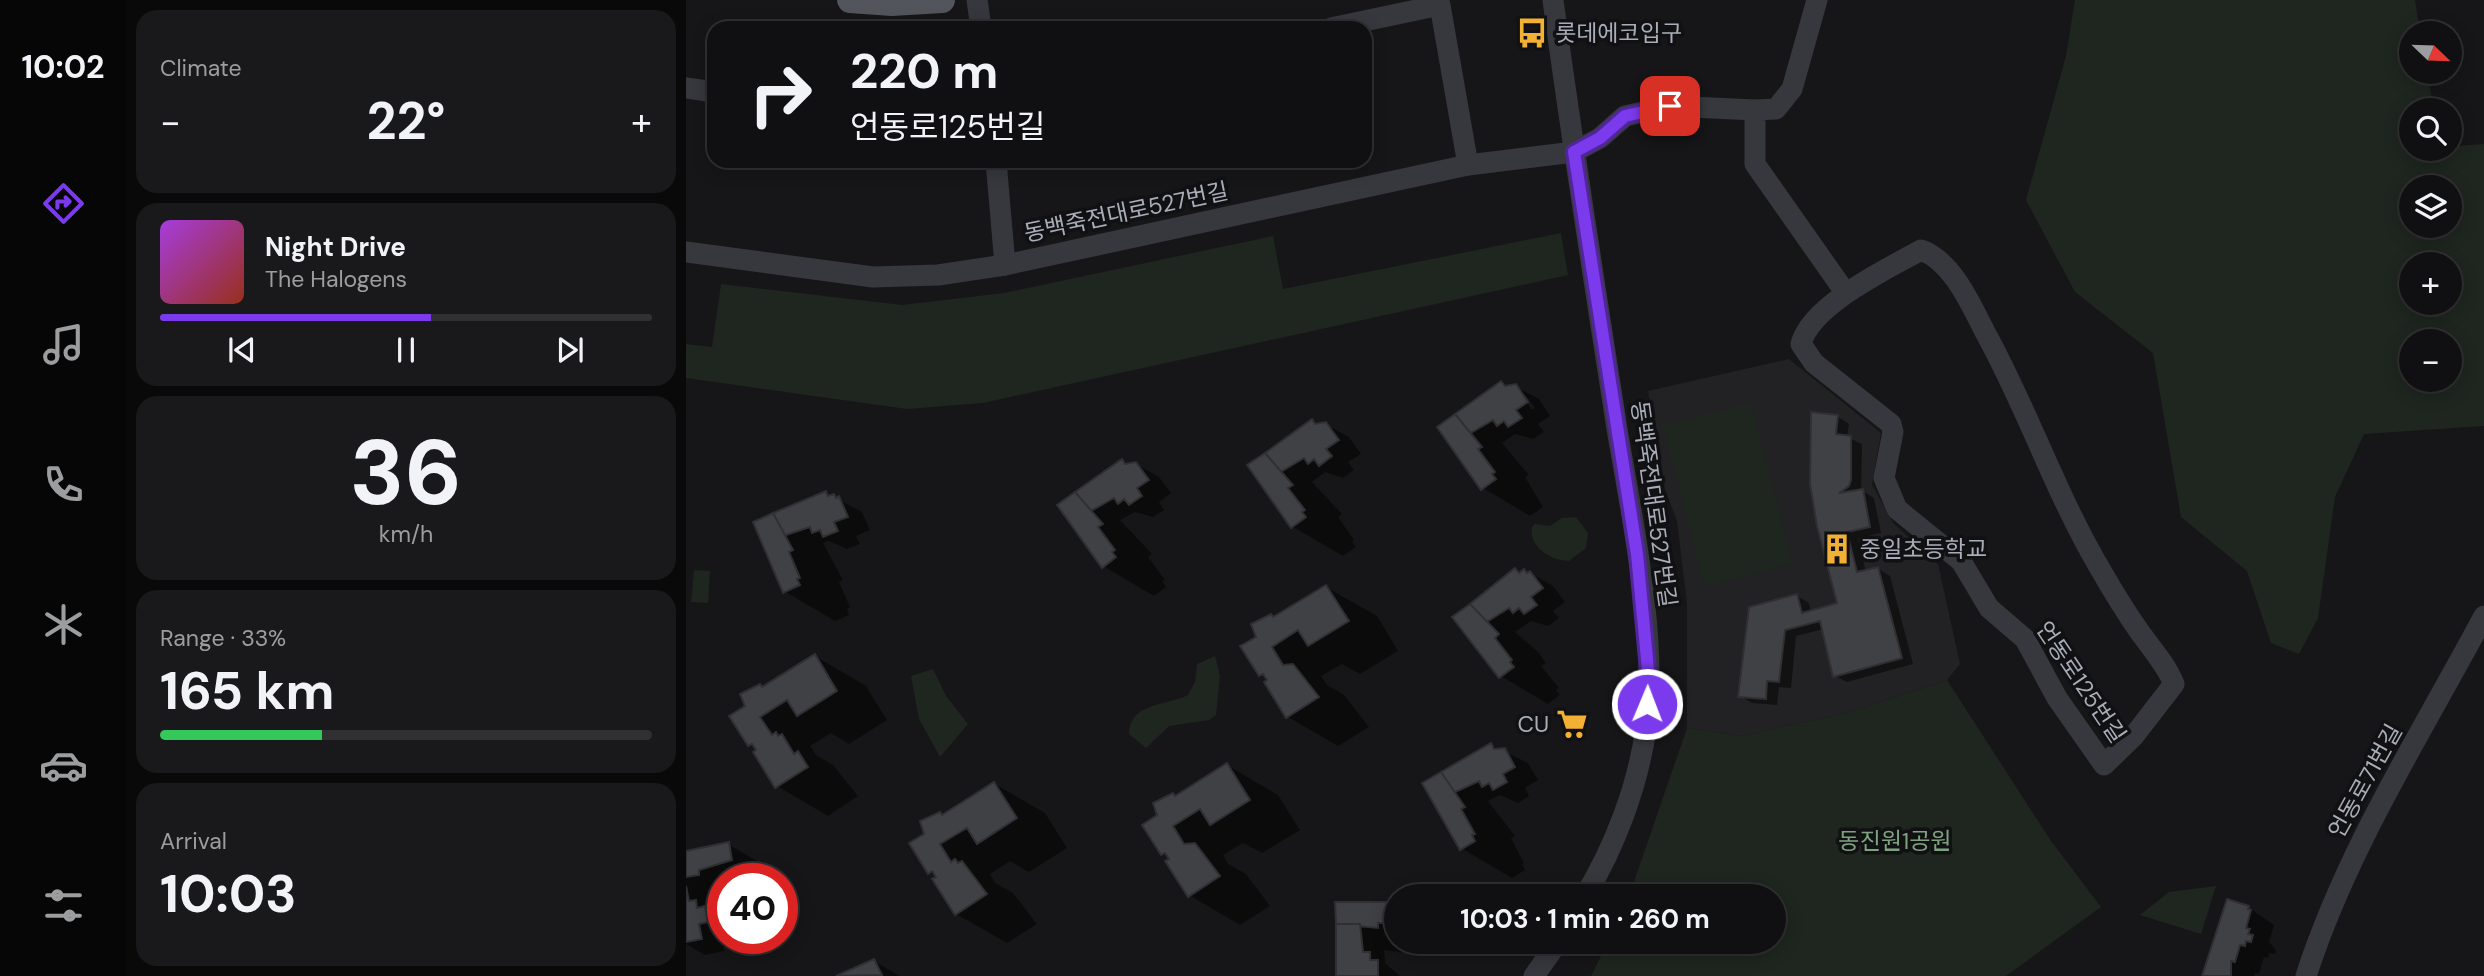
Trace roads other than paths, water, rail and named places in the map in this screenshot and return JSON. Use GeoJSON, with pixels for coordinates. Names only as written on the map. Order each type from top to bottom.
{"type":"FeatureCollection","features":[{"type":"Feature","properties":{"kind":"main road"},"geometry":{"type":"LineString","coordinates":[[850,0],[928,0]]}},
{"type":"Feature","properties":{"kind":"street"},"geometry":{"type":"LineString","coordinates":[[977,0],[980,21]]}},
{"type":"Feature","properties":{"kind":"street","name":"동백죽전대로527번길"},"geometry":{"type":"LineString","coordinates":[[1553,0],[1637,554],[1649,680],[1646,728],[1638,766],[1610,848],[1592,884]]}},
{"type":"Feature","properties":{"kind":"street"},"geometry":{"type":"LineString","coordinates":[[1574,152],[1600,138],[1625,116],[1657,108],[1687,104],[1755,110],[1776,109],[1792,89],[1816,0]]}},
{"type":"Feature","properties":{"kind":"street"},"geometry":{"type":"LineString","coordinates":[[1364,21],[1440,5],[1468,165]]}},
{"type":"Feature","properties":{"kind":"street"},"geometry":{"type":"LineString","coordinates":[[686,88],[707,91]]}},
{"type":"Feature","properties":{"kind":"street"},"geometry":{"type":"LineString","coordinates":[[1755,110],[1755,164],[1846,292]]}},
{"type":"Feature","properties":{"kind":"street","name":"동백죽전대로527번길"},"geometry":{"type":"LineString","coordinates":[[686,252],[873,277],[938,275],[1005,265],[1468,165],[1574,152]]}},
{"type":"Feature","properties":{"kind":"street"},"geometry":{"type":"LineString","coordinates":[[997,168],[1005,265]]}},
{"type":"Feature","properties":{"kind":"street","name":"언동로125번길"},"geometry":{"type":"LineString","coordinates":[[1921,250],[1935,255],[1944,265],[1983,327],[2010,380],[2061,496],[2094,559],[2136,627],[2169,671],[2174,684],[2133,737],[2104,765],[2057,698],[2025,639],[1989,608],[1961,561],[1897,509],[1884,478],[1893,432],[1891,424],[1814,363],[1801,344],[1804,332],[1846,292],[1921,250]]}},
{"type":"Feature","properties":{"kind":"street","name":"언동로71번길"},"geometry":{"type":"LineString","coordinates":[[2306,976],[2325,916],[2346,871],[2484,616]]}},
{"type":"Feature","properties":{"kind":"street"},"geometry":{"type":"LineString","coordinates":[[1534,976],[1550,954]]}},
{"type":"Feature","properties":{"kind":"place","name":"롯데에코입구"},"geometry":{"type":"Point","coordinates":[1532,33]}},
{"type":"Feature","properties":{"kind":"place","name":"중일초등학교"},"geometry":{"type":"Point","coordinates":[1837,549]}},
{"type":"Feature","properties":{"kind":"place","name":"CU"},"geometry":{"type":"Point","coordinates":[1572,724]}},
{"type":"Feature","properties":{"kind":"park label","name":"동진원1공원"},"geometry":{"type":"Point","coordinates":[1895,841]}}]}
